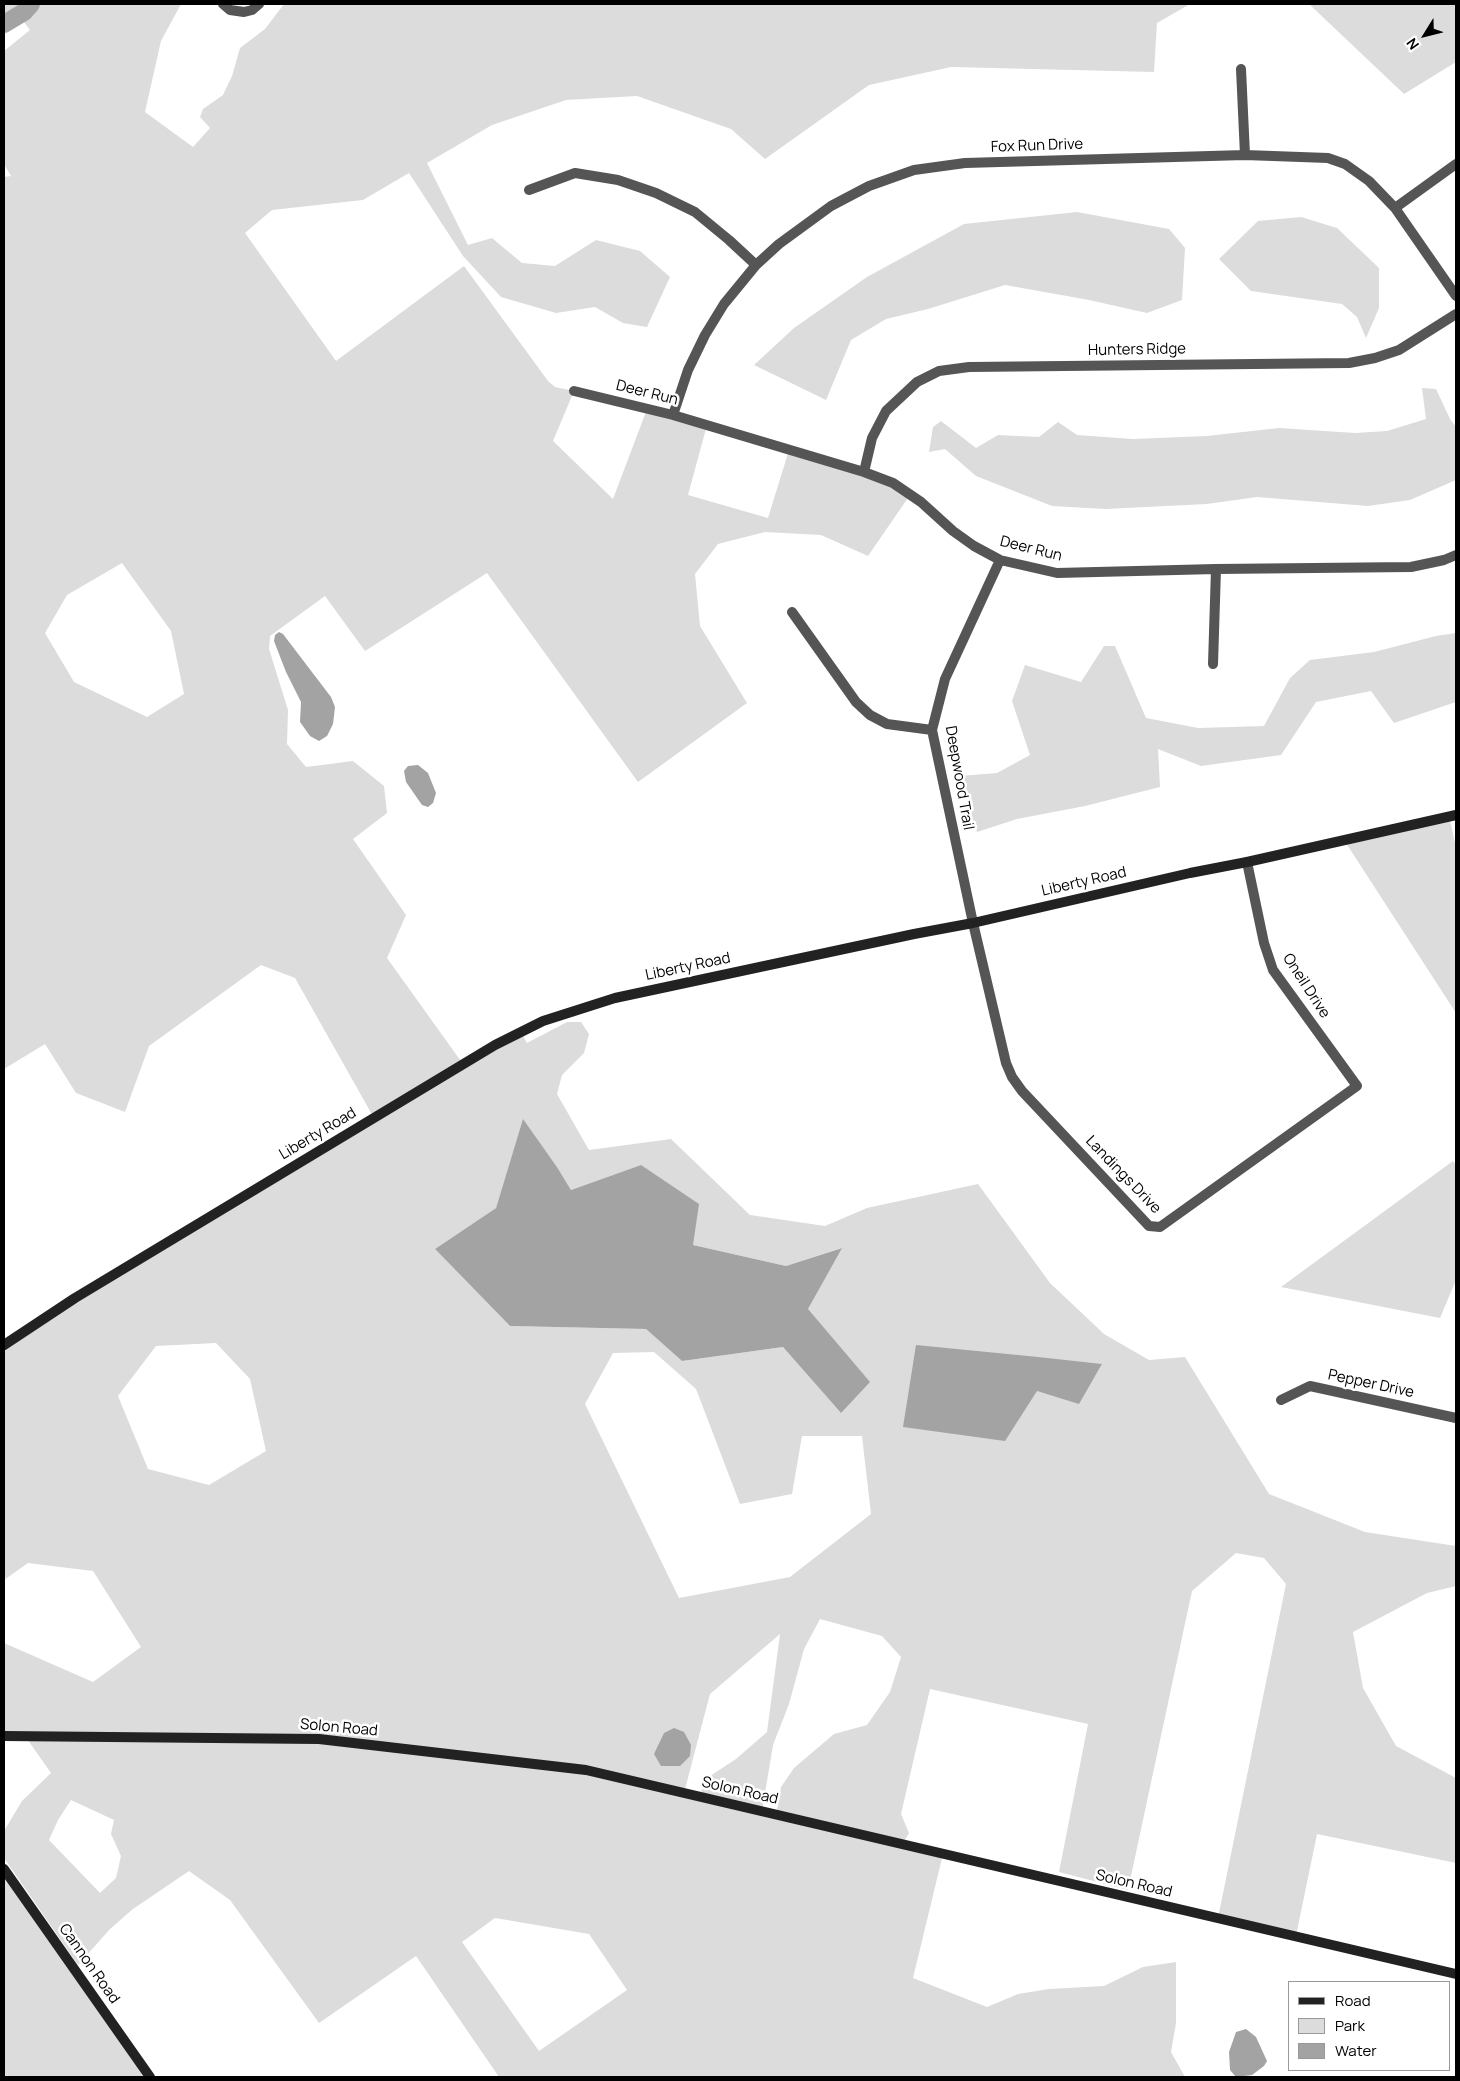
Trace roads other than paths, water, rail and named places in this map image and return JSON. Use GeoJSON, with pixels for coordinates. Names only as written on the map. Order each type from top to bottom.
{"type":"FeatureCollection","features":[{"type":"Feature","properties":{"kind":"street"},"geometry":{"type":"LineString","coordinates":[[223,4],[230,10],[244,12],[252,10],[258,4]]}},
{"type":"Feature","properties":{"kind":"street"},"geometry":{"type":"LineString","coordinates":[[1241,69],[1245,155]]}},
{"type":"Feature","properties":{"kind":"street","name":"Fox Run Drive"},"geometry":{"type":"LineString","coordinates":[[673,415],[688,370],[705,335],[724,304],[756,265],[779,244],[831,206],[868,186],[914,170],[965,163],[1245,155],[1328,158],[1345,164],[1369,181],[1395,208],[1456,296]]}},
{"type":"Feature","properties":{"kind":"street"},"geometry":{"type":"LineString","coordinates":[[1395,208],[1456,164]]}},
{"type":"Feature","properties":{"kind":"street"},"geometry":{"type":"LineString","coordinates":[[529,190],[575,173],[618,180],[656,193],[695,212],[756,265]]}},
{"type":"Feature","properties":{"kind":"street","name":"Hunters Ridge"},"geometry":{"type":"LineString","coordinates":[[864,472],[872,438],[886,411],[917,382],[938,371],[968,367],[1349,363],[1375,358],[1399,350],[1420,339],[1456,314]]}},
{"type":"Feature","properties":{"kind":"street","name":"Deer Run"},"geometry":{"type":"LineString","coordinates":[[574,391],[673,415],[864,472],[893,484],[921,502],[953,531],[974,546],[1000,560],[1057,573],[1411,567],[1444,560],[1456,555]]}},
{"type":"Feature","properties":{"kind":"street","name":"Deepwood Trail"},"geometry":{"type":"LineString","coordinates":[[973,923],[932,730],[945,679],[1000,560]]}},
{"type":"Feature","properties":{"kind":"street"},"geometry":{"type":"LineString","coordinates":[[1213,664],[1216,569]]}},
{"type":"Feature","properties":{"kind":"street"},"geometry":{"type":"LineString","coordinates":[[792,612],[856,702],[870,715],[887,724],[932,730]]}},
{"type":"Feature","properties":{"kind":"street","name":"Liberty Road"},"geometry":{"type":"LineString","coordinates":[[4,1345],[122,1269],[495,1045],[542,1020],[615,998],[973,923],[1456,815]]}},
{"type":"Feature","properties":{"kind":"street","name":"Oneil Drive"},"geometry":{"type":"LineString","coordinates":[[1247,862],[1264,943],[1273,970],[1357,1086]]}},
{"type":"Feature","properties":{"kind":"street","name":"Landings Drive"},"geometry":{"type":"LineString","coordinates":[[973,923],[1006,1063],[1012,1077],[1022,1091],[1149,1226],[1160,1227],[1357,1086]]}},
{"type":"Feature","properties":{"kind":"street","name":"Pepper Drive"},"geometry":{"type":"LineString","coordinates":[[1281,1400],[1310,1386],[1456,1418]]}},
{"type":"Feature","properties":{"kind":"street","name":"Solon Road"},"geometry":{"type":"LineString","coordinates":[[4,1736],[319,1739],[586,1770],[1456,1974]]}},
{"type":"Feature","properties":{"kind":"street","name":"Cannon Road"},"geometry":{"type":"LineString","coordinates":[[4,1869],[150,2077]]}},
{"type":"Feature","properties":{"kind":"water"},"geometry":{"type":"Polygon","coordinates":[[[279,632],[283,634],[331,697],[335,707],[333,724],[327,736],[319,741],[310,736],[300,722],[301,702],[286,672],[274,641],[275,635],[279,632]]]}},
{"type":"Feature","properties":{"kind":"water"},"geometry":{"type":"Polygon","coordinates":[[[418,765],[428,773],[436,793],[433,803],[428,807],[422,805],[406,782],[404,771],[408,766],[418,765]]]}},
{"type":"Feature","properties":{"kind":"water"},"geometry":{"type":"Polygon","coordinates":[[[523,1119],[571,1190],[641,1165],[699,1204],[693,1245],[786,1266],[842,1248],[808,1309],[870,1382],[841,1413],[783,1347],[682,1361],[646,1329],[510,1326],[435,1249],[496,1208],[523,1119]]]}},
{"type":"Feature","properties":{"kind":"water"},"geometry":{"type":"Polygon","coordinates":[[[916,1345],[1102,1364],[1079,1404],[1037,1391],[1005,1441],[903,1427],[916,1345]]]}},
{"type":"Feature","properties":{"kind":"water"},"geometry":{"type":"Polygon","coordinates":[[[674,1728],[684,1732],[691,1745],[690,1756],[680,1766],[661,1766],[654,1754],[664,1733],[674,1728]]]}},
{"type":"Feature","properties":{"kind":"water"},"geometry":{"type":"Polygon","coordinates":[[[1246,2029],[1256,2037],[1267,2061],[1264,2066],[1252,2075],[1236,2077],[1230,2070],[1229,2052],[1236,2032],[1246,2029]]]}},
{"type":"Feature","properties":{"kind":"waterway"},"geometry":{"type":"LineString","coordinates":[[4,24],[24,12],[31,4]]}}]}
